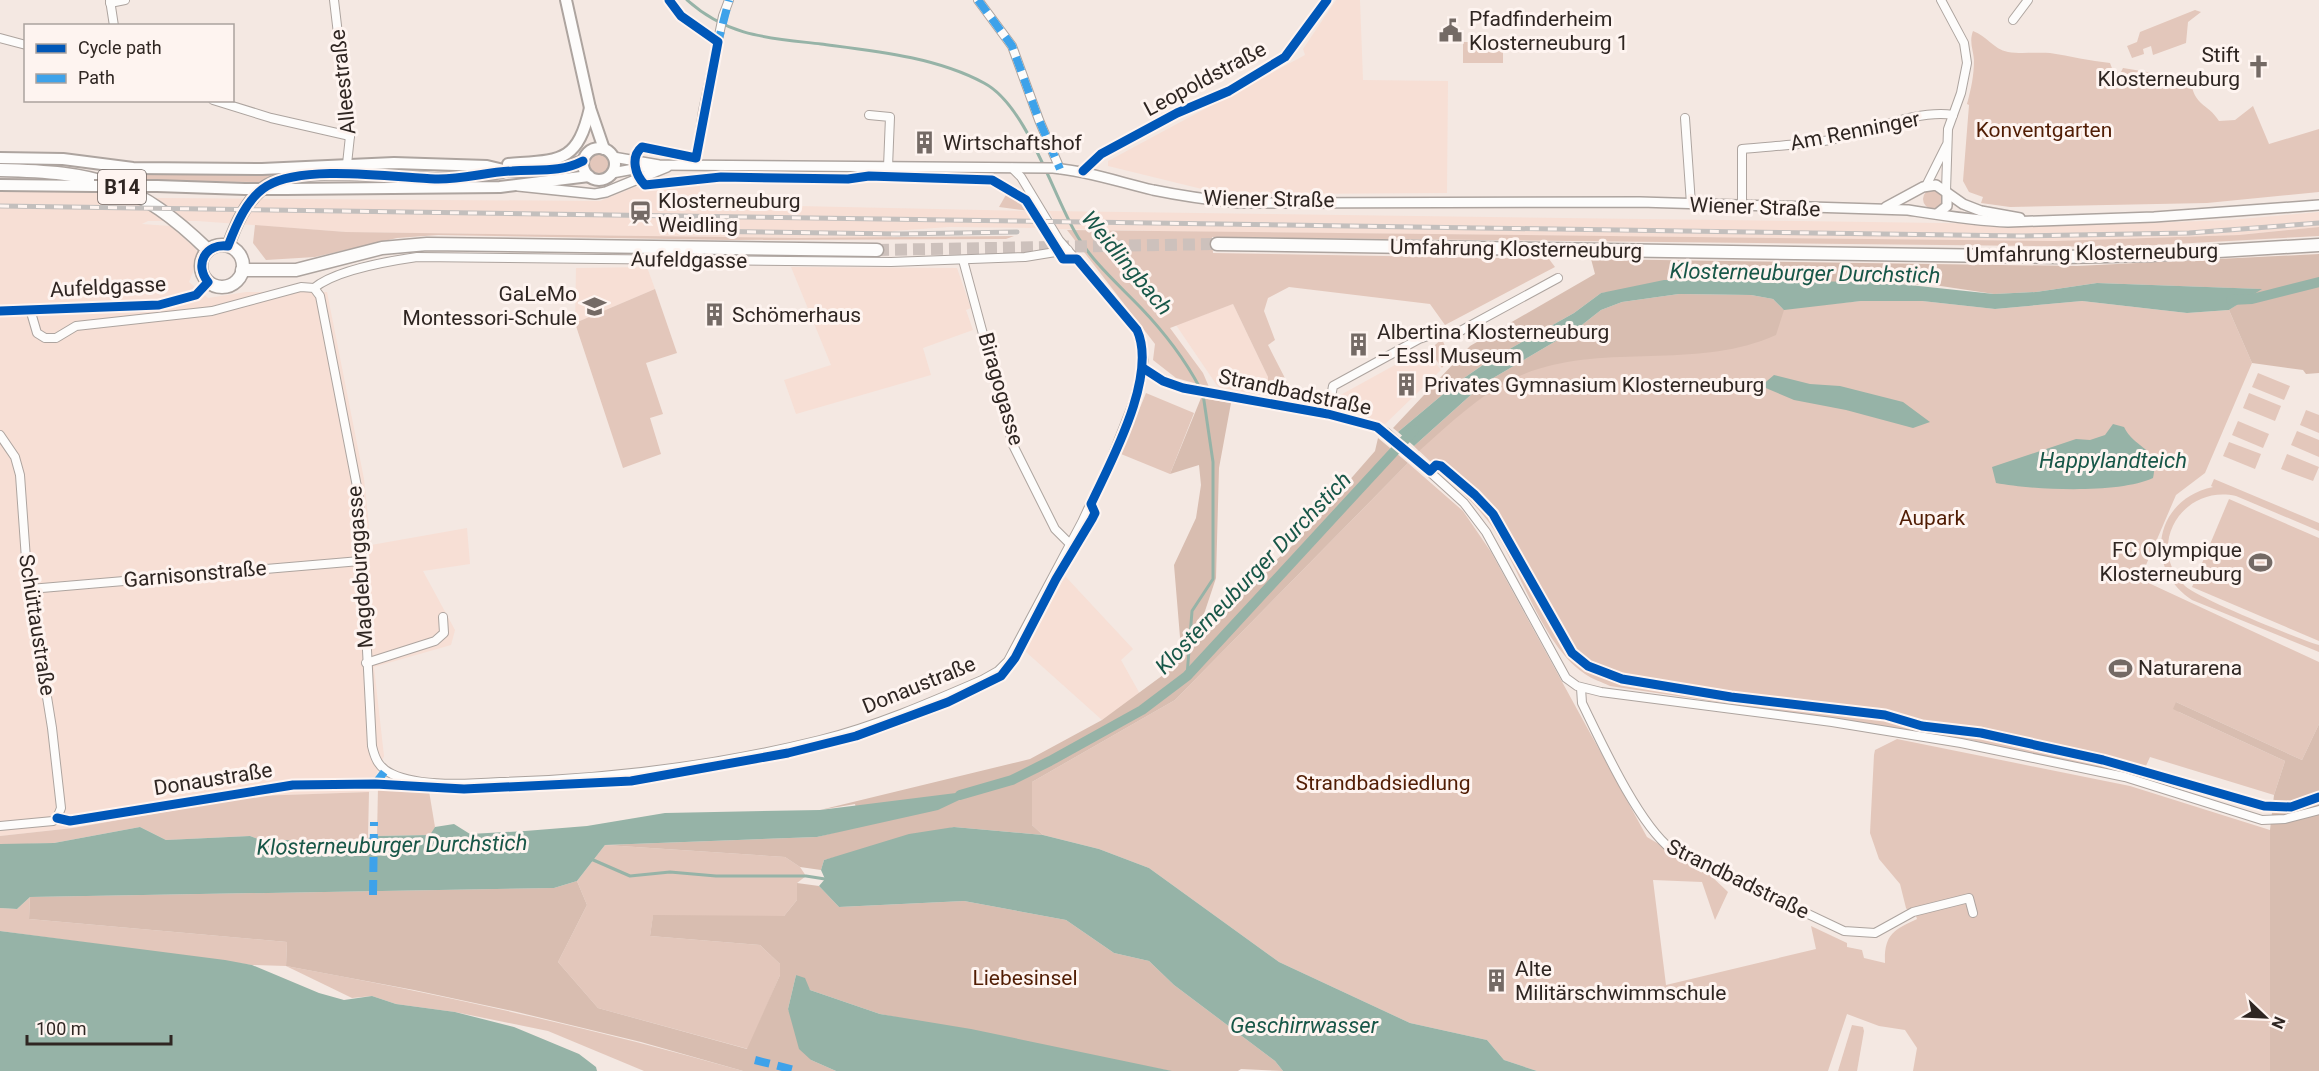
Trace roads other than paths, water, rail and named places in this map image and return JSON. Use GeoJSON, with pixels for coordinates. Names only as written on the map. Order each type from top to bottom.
{"type":"FeatureCollection","features":[{"type":"Feature","properties":{"kind":"main road"},"geometry":{"type":"LineString","coordinates":[[566,0],[590,108],[604,149],[613,157],[612,173],[598,180],[589,176],[583,161]]}},
{"type":"Feature","properties":{"kind":"main road"},"geometry":{"type":"LineString","coordinates":[[472,177],[508,171],[551,171],[583,161],[590,151],[590,108]]}},
{"type":"Feature","properties":{"kind":"main road"},"geometry":{"type":"LineString","coordinates":[[0,158],[63,159],[133,168],[262,169],[347,164],[487,166],[548,161],[563,156],[581,139],[590,108]]}},
{"type":"Feature","properties":{"kind":"main road"},"geometry":{"type":"LineString","coordinates":[[590,151],[604,149]]}},
{"type":"Feature","properties":{"kind":"main road"},"geometry":{"type":"LineString","coordinates":[[487,166],[508,171]]}},
{"type":"Feature","properties":{"kind":"main road","name":"B14"},"geometry":{"type":"LineString","coordinates":[[0,170],[61,173],[114,184],[139,195],[165,211],[208,250]]}},
{"type":"Feature","properties":{"kind":"main road"},"geometry":{"type":"LineString","coordinates":[[228,246],[242,213],[264,187],[278,180],[316,175],[472,177],[516,185]]}},
{"type":"Feature","properties":{"kind":"main road","name":"Wiener Straße"},"geometry":{"type":"LineString","coordinates":[[0,184],[285,189],[516,185],[589,176]]}},
{"type":"Feature","properties":{"kind":"main road"},"geometry":{"type":"LineString","coordinates":[[242,270],[296,270],[382,249],[427,244],[877,250]]}},
{"type":"Feature","properties":{"kind":"main road","name":"Umfahrung Klosterneuburg"},"geometry":{"type":"LineString","coordinates":[[1217,244],[2062,256],[2151,255],[2319,244]]}},
{"type":"Feature","properties":{"kind":"main road"},"geometry":{"type":"LineString","coordinates":[[221,245],[228,246],[240,255],[242,270],[235,282],[222,287],[208,282],[201,270],[204,255],[208,250],[221,245]]}},
{"type":"Feature","properties":{"kind":"street"},"geometry":{"type":"LineString","coordinates":[[114,24],[110,2],[124,0]]}},
{"type":"Feature","properties":{"kind":"street","name":"Alleestraße"},"geometry":{"type":"LineString","coordinates":[[334,0],[350,136],[347,164]]}},
{"type":"Feature","properties":{"kind":"street"},"geometry":{"type":"LineString","coordinates":[[669,0],[681,16],[718,40]]}},
{"type":"Feature","properties":{"kind":"street"},"geometry":{"type":"LineString","coordinates":[[695,165],[718,40],[729,0]]}},
{"type":"Feature","properties":{"kind":"street"},"geometry":{"type":"LineString","coordinates":[[978,0],[1012,46],[1057,168]]}},
{"type":"Feature","properties":{"kind":"street","name":"Leopoldstraße"},"geometry":{"type":"LineString","coordinates":[[1083,171],[1101,154],[1177,114],[1228,91],[1285,57],[1327,0]]}},
{"type":"Feature","properties":{"kind":"street"},"geometry":{"type":"LineString","coordinates":[[1937,214],[1947,206],[1949,166],[1947,145],[1967,63],[1964,43],[1941,0]]}},
{"type":"Feature","properties":{"kind":"street"},"geometry":{"type":"LineString","coordinates":[[2013,20],[2028,0]]}},
{"type":"Feature","properties":{"kind":"street"},"geometry":{"type":"LineString","coordinates":[[0,38],[24,44]]}},
{"type":"Feature","properties":{"kind":"street"},"geometry":{"type":"LineString","coordinates":[[219,102],[270,118],[350,136]]}},
{"type":"Feature","properties":{"kind":"street","name":"Am Renninger"},"geometry":{"type":"LineString","coordinates":[[1742,206],[1742,149],[1813,142],[1902,120],[1944,113],[1953,115]]}},
{"type":"Feature","properties":{"kind":"street"},"geometry":{"type":"LineString","coordinates":[[869,115],[890,117],[888,167]]}},
{"type":"Feature","properties":{"kind":"street"},"geometry":{"type":"LineString","coordinates":[[1685,118],[1691,204]]}},
{"type":"Feature","properties":{"kind":"street"},"geometry":{"type":"LineString","coordinates":[[1923,212],[1917,201],[1947,145]]}},
{"type":"Feature","properties":{"kind":"street","name":"Wiener Straße"},"geometry":{"type":"LineString","coordinates":[[613,157],[659,165]]}},
{"type":"Feature","properties":{"kind":"street","name":"Wiener Straße"},"geometry":{"type":"LineString","coordinates":[[612,173],[659,165],[1057,168],[1083,171],[1152,190],[1209,200],[1240,202],[1691,204],[1923,212],[1986,221],[2154,217],[2319,205]]}},
{"type":"Feature","properties":{"kind":"street","name":"Wiener Straße"},"geometry":{"type":"LineString","coordinates":[[516,185],[531,189],[595,194],[606,192],[672,165]]}},
{"type":"Feature","properties":{"kind":"street","name":"Donaustraße"},"geometry":{"type":"LineString","coordinates":[[385,771],[403,778],[464,784],[625,776],[744,755],[858,729],[938,699],[998,671],[1008,661],[1048,584],[1066,541],[1110,462],[1134,401],[1143,368],[1142,343],[1137,330],[1068,250],[1012,168]]}},
{"type":"Feature","properties":{"kind":"street","name":"Wiener Straße"},"geometry":{"type":"LineString","coordinates":[[1870,211],[1894,205],[1922,189],[1936,185],[1964,204],[1981,212],[2025,219]]}},
{"type":"Feature","properties":{"kind":"street","name":"Aufeldgasse"},"geometry":{"type":"LineString","coordinates":[[30,309],[37,333],[45,338],[56,338],[76,326],[212,311],[301,287],[316,290],[333,277],[417,256],[891,262],[1025,257],[1068,250]]}},
{"type":"Feature","properties":{"kind":"street","name":"Biragogasse"},"geometry":{"type":"LineString","coordinates":[[963,260],[1013,445],[1055,529],[1066,541]]}},
{"type":"Feature","properties":{"kind":"street"},"geometry":{"type":"LineString","coordinates":[[1328,414],[1333,386],[1419,339],[1431,335],[1453,336],[1558,278]]}},
{"type":"Feature","properties":{"kind":"street","name":"Aufeldgasse"},"geometry":{"type":"LineString","coordinates":[[1,312],[159,305],[196,295],[208,282]]}},
{"type":"Feature","properties":{"kind":"street","name":"Magdeburggasse"},"geometry":{"type":"LineString","coordinates":[[316,290],[359,497],[360,561],[372,746],[378,764],[385,771]]}},
{"type":"Feature","properties":{"kind":"street","name":"Strandbadstraße"},"geometry":{"type":"LineString","coordinates":[[1143,368],[1163,381],[1183,388],[1328,414],[1368,424],[1386,432],[1414,456],[1464,503],[1486,532],[1566,678],[1581,688],[1582,703],[1642,814],[1655,836],[1671,849],[1844,931],[1875,933],[1913,912],[1969,898],[1973,913]]}},
{"type":"Feature","properties":{"kind":"street","name":"Schüttaustraße"},"geometry":{"type":"LineString","coordinates":[[0,435],[15,457],[20,475],[30,589],[52,728],[61,808],[57,818],[41,824],[0,826]]}},
{"type":"Feature","properties":{"kind":"street","name":"Garnisonstraße"},"geometry":{"type":"LineString","coordinates":[[30,589],[360,561]]}},
{"type":"Feature","properties":{"kind":"street"},"geometry":{"type":"LineString","coordinates":[[366,663],[435,641],[444,633],[443,617]]}},
{"type":"Feature","properties":{"kind":"street"},"geometry":{"type":"LineString","coordinates":[[1581,688],[1888,730],[2058,762],[2125,777],[2262,820],[2285,819],[2319,810]]}},
{"type":"Feature","properties":{"kind":"water"},"geometry":{"type":"Polygon","coordinates":[[[1664,280],[1881,282],[1994,294],[2036,292],[2097,283],[2262,289],[2229,310],[2187,313],[2082,301],[1995,309],[1922,301],[1861,301],[1784,310],[1773,299],[1751,295],[1679,294],[1622,302],[1601,310],[1578,328],[1483,384],[1414,446],[1398,432],[1454,385],[1490,360],[1574,313],[1601,293],[1664,280]]]}},
{"type":"Feature","properties":{"kind":"water"},"geometry":{"type":"Polygon","coordinates":[[[1774,375],[1810,384],[1840,386],[1903,402],[1930,422],[1913,428],[1846,410],[1794,400],[1761,386],[1774,375]]]}},
{"type":"Feature","properties":{"kind":"water","name":"Happylandteich"},"geometry":{"type":"Polygon","coordinates":[[[2113,424],[2124,427],[2129,435],[2150,454],[2154,468],[2153,478],[2119,487],[2076,489],[1996,483],[1992,467],[2076,439],[2090,440],[2105,435],[2113,424]]]}},
{"type":"Feature","properties":{"kind":"water"},"geometry":{"type":"Polygon","coordinates":[[[956,793],[974,793],[938,810],[817,837],[605,845],[577,881],[554,888],[30,897],[17,909],[0,908],[0,844],[54,843],[140,827],[166,840],[250,836],[261,840],[359,840],[377,836],[430,835],[435,827],[454,824],[470,834],[525,831],[587,826],[665,813],[820,810],[956,793]]]}},
{"type":"Feature","properties":{"kind":"water","name":"Geschirrwasser"},"geometry":{"type":"Polygon","coordinates":[[[954,827],[1043,835],[1099,849],[1149,868],[1279,962],[1410,1023],[1487,1040],[1504,1060],[1537,1071],[1283,1071],[1275,1061],[1174,985],[1149,961],[1114,953],[1066,920],[964,901],[839,907],[819,886],[825,879],[821,870],[824,860],[909,834],[954,827]]]}},
{"type":"Feature","properties":{"kind":"water"},"geometry":{"type":"Polygon","coordinates":[[[0,931],[225,960],[252,965],[319,993],[344,1000],[372,996],[396,1004],[455,1012],[514,1027],[579,1054],[596,1067],[597,1071],[0,1071],[0,931]]]}},
{"type":"Feature","properties":{"kind":"water"},"geometry":{"type":"Polygon","coordinates":[[[796,975],[805,978],[810,990],[880,1014],[971,1029],[1172,1071],[836,1071],[811,1060],[799,1049],[788,1009],[796,975]]]}},
{"type":"Feature","properties":{"kind":"waterway","name":"Weidlingbach"},"geometry":{"type":"LineString","coordinates":[[687,0],[718,22],[750,34],[926,61],[965,74],[984,83],[999,94],[1025,129],[1081,243],[1166,336],[1200,388]]}},
{"type":"Feature","properties":{"kind":"waterway","name":"Klosterneuburger Durchstich"},"geometry":{"type":"LineString","coordinates":[[2231,300],[2252,299],[2319,282]]}},
{"type":"Feature","properties":{"kind":"waterway","name":"Weidlingbach"},"geometry":{"type":"LineString","coordinates":[[1187,676],[1192,611],[1213,579],[1213,462],[1203,394]]}},
{"type":"Feature","properties":{"kind":"waterway","name":"Klosterneuburger Durchstich"},"geometry":{"type":"LineString","coordinates":[[960,795],[1012,780],[1050,761],[1142,710],[1187,676],[1414,430]]}},
{"type":"Feature","properties":{"kind":"waterway"},"geometry":{"type":"LineString","coordinates":[[591,859],[630,876],[670,872],[716,876],[806,876],[825,879]]}},
{"type":"Feature","properties":{"kind":"tunnel"},"geometry":{"type":"LineString","coordinates":[[877,250],[1217,244]]}},
{"type":"Feature","properties":{"kind":"railway"},"geometry":{"type":"LineString","coordinates":[[0,206],[2022,236],[2189,233],[2319,223]]}},
{"type":"Feature","properties":{"kind":"railway"},"geometry":{"type":"LineString","coordinates":[[693,231],[899,234],[1017,232]]}},
{"type":"Feature","properties":{"kind":"place","name":"Pfadfinderheim Klosterneuburg 1"},"geometry":{"type":"Point","coordinates":[1451,31]}},
{"type":"Feature","properties":{"kind":"place","name":"Stift Klosterneuburg"},"geometry":{"type":"Point","coordinates":[2258,67]}},
{"type":"Feature","properties":{"kind":"place","name":"Wirtschaftshof"},"geometry":{"type":"Point","coordinates":[925,143]}},
{"type":"Feature","properties":{"kind":"place","name":"Klosterneuburg Weidling"},"geometry":{"type":"Point","coordinates":[640,213]}},
{"type":"Feature","properties":{"kind":"place","name":"GaLeMo Montessori-Schule"},"geometry":{"type":"Point","coordinates":[595,306]}},
{"type":"Feature","properties":{"kind":"place","name":"Schömerhaus"},"geometry":{"type":"Point","coordinates":[714,315]}},
{"type":"Feature","properties":{"kind":"place","name":"Albertina Klosterneuburg – Essl Museum"},"geometry":{"type":"Point","coordinates":[1359,344]}},
{"type":"Feature","properties":{"kind":"place","name":"Privates Gymnasium Klosterneuburg"},"geometry":{"type":"Point","coordinates":[1406,385]}},
{"type":"Feature","properties":{"kind":"place","name":"FC Olympique Klosterneuburg"},"geometry":{"type":"Point","coordinates":[2260,562]}},
{"type":"Feature","properties":{"kind":"place","name":"Naturarena"},"geometry":{"type":"Point","coordinates":[2120,668]}},
{"type":"Feature","properties":{"kind":"place","name":"Alte Militärschwimmschule"},"geometry":{"type":"Point","coordinates":[1497,981]}},
{"type":"Feature","properties":{"kind":"park label","name":"Konventgarten"},"geometry":{"type":"Point","coordinates":[2044,130]}},
{"type":"Feature","properties":{"kind":"park label","name":"Aupark"},"geometry":{"type":"Point","coordinates":[1932,518]}},
{"type":"Feature","properties":{"kind":"park label","name":"Strandbadsiedlung"},"geometry":{"type":"Point","coordinates":[1383,783]}},
{"type":"Feature","properties":{"kind":"park label","name":"Liebesinsel"},"geometry":{"type":"Point","coordinates":[1025,978]}}]}
